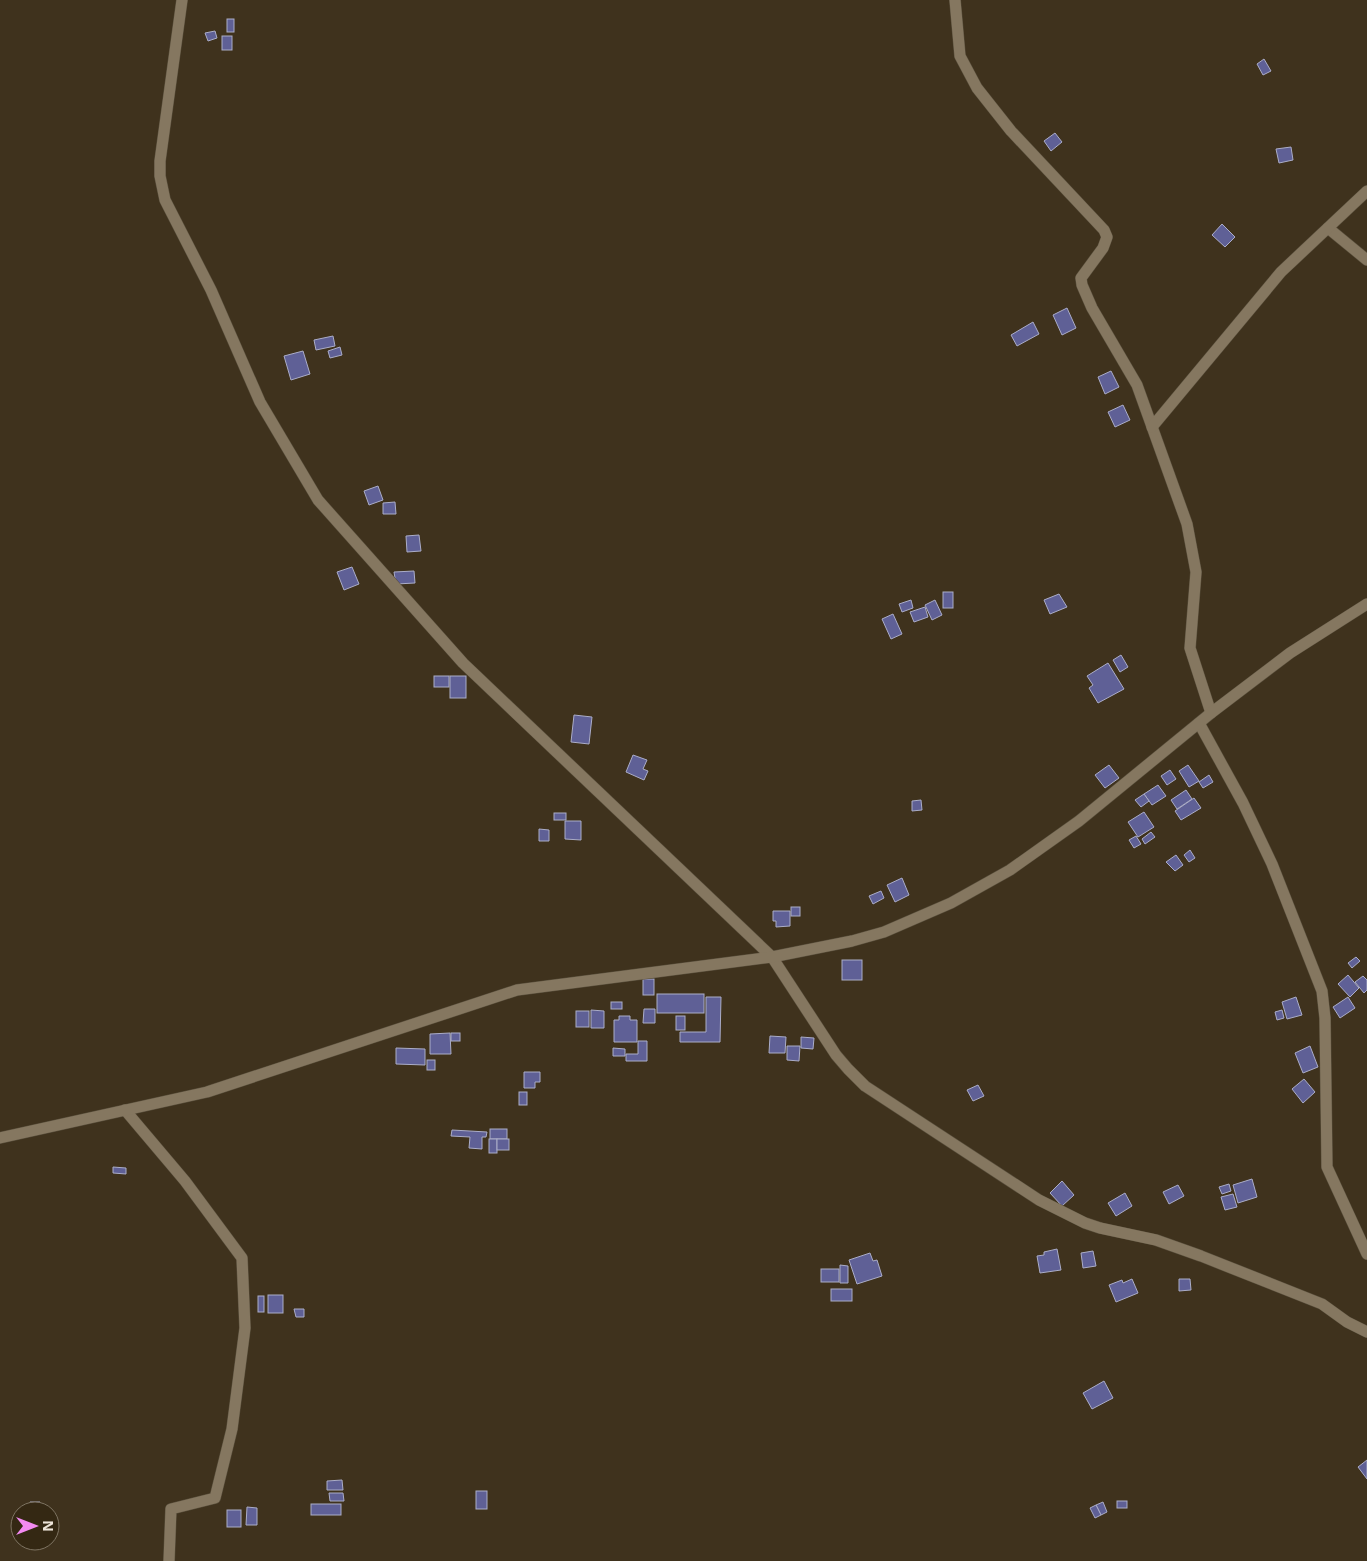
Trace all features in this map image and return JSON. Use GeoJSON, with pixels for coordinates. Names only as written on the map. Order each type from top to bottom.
{"type":"FeatureCollection","features":[{"type":"Feature","properties":{"kind":"street"},"geometry":{"type":"LineString","coordinates":[[182,0],[160,161],[160,176],[165,200],[211,290],[260,402],[313,492],[463,663],[772,957],[836,1055],[865,1086],[1039,1200],[1100,1228],[1182,1248],[1313,1300],[1367,1332]]}},
{"type":"Feature","properties":{"kind":"street"},"geometry":{"type":"LineString","coordinates":[[956,0],[960,56],[977,88],[1011,131],[1104,230],[1107,237],[1103,248],[1081,278],[1082,285],[1092,308],[1137,385],[1187,524],[1194,554],[1195,594],[1190,648],[1210,713]]}},
{"type":"Feature","properties":{"kind":"street"},"geometry":{"type":"LineString","coordinates":[[1152,427],[1282,272],[1367,190]]}},
{"type":"Feature","properties":{"kind":"street"},"geometry":{"type":"LineString","coordinates":[[1328,228],[1367,260]]}},
{"type":"Feature","properties":{"kind":"street"},"geometry":{"type":"LineString","coordinates":[[0,1138],[207,1092],[517,990],[772,957],[852,941],[884,932],[951,903],[1010,870],[1079,821],[1210,713],[1290,653],[1367,604]]}},
{"type":"Feature","properties":{"kind":"street"},"geometry":{"type":"LineString","coordinates":[[1199,723],[1243,803],[1272,864],[1322,992],[1326,1018],[1327,1166],[1367,1254]]}},
{"type":"Feature","properties":{"kind":"street"},"geometry":{"type":"LineString","coordinates":[[125,1110],[185,1181],[242,1258],[245,1328],[232,1429],[214,1498],[171,1509],[169,1561]]}},
{"type":"Feature","properties":{"kind":"building"},"geometry":{"type":"Polygon","coordinates":[[[227,19],[234,19],[234,32],[227,32],[227,19]]]}},
{"type":"Feature","properties":{"kind":"building"},"geometry":{"type":"Polygon","coordinates":[[[215,31],[217,38],[208,41],[205,33],[215,31]]]}},
{"type":"Feature","properties":{"kind":"building"},"geometry":{"type":"Polygon","coordinates":[[[222,36],[232,36],[232,50],[222,50],[222,36]]]}},
{"type":"Feature","properties":{"kind":"building"},"geometry":{"type":"Polygon","coordinates":[[[1264,59],[1271,71],[1263,75],[1257,64],[1264,59]]]}},
{"type":"Feature","properties":{"kind":"building"},"geometry":{"type":"Polygon","coordinates":[[[1055,133],[1062,142],[1051,151],[1044,141],[1055,133]]]}},
{"type":"Feature","properties":{"kind":"building"},"geometry":{"type":"Polygon","coordinates":[[[1291,147],[1293,160],[1279,163],[1276,149],[1291,147]]]}},
{"type":"Feature","properties":{"kind":"building"},"geometry":{"type":"Polygon","coordinates":[[[1222,224],[1235,237],[1225,247],[1212,235],[1222,224]]]}},
{"type":"Feature","properties":{"kind":"building"},"geometry":{"type":"Polygon","coordinates":[[[1067,308],[1076,328],[1062,335],[1053,315],[1067,308]]]}},
{"type":"Feature","properties":{"kind":"building"},"geometry":{"type":"Polygon","coordinates":[[[1033,322],[1039,334],[1017,346],[1011,335],[1033,322]]]}},
{"type":"Feature","properties":{"kind":"building"},"geometry":{"type":"Polygon","coordinates":[[[333,336],[335,346],[316,350],[314,340],[333,336]]]}},
{"type":"Feature","properties":{"kind":"building"},"geometry":{"type":"Polygon","coordinates":[[[340,347],[342,355],[330,358],[328,351],[340,347]]]}},
{"type":"Feature","properties":{"kind":"building"},"geometry":{"type":"Polygon","coordinates":[[[303,351],[310,374],[291,380],[284,356],[303,351]]]}},
{"type":"Feature","properties":{"kind":"building"},"geometry":{"type":"Polygon","coordinates":[[[1111,371],[1119,387],[1105,394],[1098,377],[1111,371]]]}},
{"type":"Feature","properties":{"kind":"building"},"geometry":{"type":"Polygon","coordinates":[[[1123,405],[1130,420],[1115,427],[1108,412],[1123,405]]]}},
{"type":"Feature","properties":{"kind":"building"},"geometry":{"type":"Polygon","coordinates":[[[378,486],[383,500],[369,505],[364,491],[378,486]]]}},
{"type":"Feature","properties":{"kind":"building"},"geometry":{"type":"Polygon","coordinates":[[[395,502],[396,514],[383,514],[383,503],[395,502]]]}},
{"type":"Feature","properties":{"kind":"building"},"geometry":{"type":"Polygon","coordinates":[[[419,535],[421,551],[407,552],[406,536],[419,535]]]}},
{"type":"Feature","properties":{"kind":"building"},"geometry":{"type":"Polygon","coordinates":[[[352,567],[359,584],[344,590],[337,572],[352,567]]]}},
{"type":"Feature","properties":{"kind":"building"},"geometry":{"type":"Polygon","coordinates":[[[414,571],[415,583],[396,584],[394,572],[414,571]]]}},
{"type":"Feature","properties":{"kind":"building"},"geometry":{"type":"Polygon","coordinates":[[[943,592],[953,592],[953,608],[943,608],[943,592]]]}},
{"type":"Feature","properties":{"kind":"building"},"geometry":{"type":"Polygon","coordinates":[[[1059,594],[1067,607],[1050,614],[1044,600],[1059,594]]]}},
{"type":"Feature","properties":{"kind":"building"},"geometry":{"type":"Polygon","coordinates":[[[911,600],[913,608],[902,612],[899,604],[911,600]]]}},
{"type":"Feature","properties":{"kind":"building"},"geometry":{"type":"Polygon","coordinates":[[[935,600],[942,615],[932,620],[925,605],[935,600]]]}},
{"type":"Feature","properties":{"kind":"building"},"geometry":{"type":"Polygon","coordinates":[[[925,607],[928,617],[914,622],[910,612],[925,607]]]}},
{"type":"Feature","properties":{"kind":"building"},"geometry":{"type":"Polygon","coordinates":[[[893,614],[902,634],[891,639],[882,619],[893,614]]]}},
{"type":"Feature","properties":{"kind":"building"},"geometry":{"type":"Polygon","coordinates":[[[1121,655],[1128,667],[1120,672],[1113,660],[1121,655]]]}},
{"type":"Feature","properties":{"kind":"building"},"geometry":{"type":"Polygon","coordinates":[[[1108,663],[1124,689],[1098,703],[1089,688],[1093,685],[1087,676],[1108,663]]]}},
{"type":"Feature","properties":{"kind":"building"},"geometry":{"type":"Polygon","coordinates":[[[434,676],[449,676],[449,687],[434,687],[434,676]]]}},
{"type":"Feature","properties":{"kind":"building"},"geometry":{"type":"Polygon","coordinates":[[[450,676],[466,676],[466,698],[450,698],[450,676]]]}},
{"type":"Feature","properties":{"kind":"building"},"geometry":{"type":"Polygon","coordinates":[[[574,715],[592,717],[589,744],[571,742],[574,715]]]}},
{"type":"Feature","properties":{"kind":"building"},"geometry":{"type":"Polygon","coordinates":[[[633,755],[647,760],[643,769],[648,771],[644,780],[626,772],[633,755]]]}},
{"type":"Feature","properties":{"kind":"building"},"geometry":{"type":"Polygon","coordinates":[[[1109,765],[1119,778],[1105,788],[1095,775],[1109,765]]]}},
{"type":"Feature","properties":{"kind":"building"},"geometry":{"type":"Polygon","coordinates":[[[1188,765],[1199,781],[1189,787],[1179,771],[1188,765]]]}},
{"type":"Feature","properties":{"kind":"building"},"geometry":{"type":"Polygon","coordinates":[[[1170,770],[1176,779],[1167,785],[1161,776],[1170,770]]]}},
{"type":"Feature","properties":{"kind":"building"},"geometry":{"type":"Polygon","coordinates":[[[1209,775],[1213,782],[1203,788],[1199,782],[1209,775]]]}},
{"type":"Feature","properties":{"kind":"building"},"geometry":{"type":"Polygon","coordinates":[[[1158,785],[1166,796],[1152,805],[1144,794],[1158,785]]]}},
{"type":"Feature","properties":{"kind":"building"},"geometry":{"type":"Polygon","coordinates":[[[1186,790],[1192,799],[1177,809],[1171,800],[1186,790]]]}},
{"type":"Feature","properties":{"kind":"building"},"geometry":{"type":"Polygon","coordinates":[[[1144,794],[1149,801],[1141,807],[1135,800],[1144,794]]]}},
{"type":"Feature","properties":{"kind":"building"},"geometry":{"type":"Polygon","coordinates":[[[1194,798],[1201,808],[1181,820],[1175,811],[1194,798]]]}},
{"type":"Feature","properties":{"kind":"building"},"geometry":{"type":"Polygon","coordinates":[[[921,800],[922,810],[912,811],[912,801],[921,800]]]}},
{"type":"Feature","properties":{"kind":"building"},"geometry":{"type":"Polygon","coordinates":[[[1144,812],[1154,827],[1138,837],[1128,822],[1144,812]]]}},
{"type":"Feature","properties":{"kind":"building"},"geometry":{"type":"Polygon","coordinates":[[[554,813],[566,813],[566,820],[554,820],[554,813]]]}},
{"type":"Feature","properties":{"kind":"building"},"geometry":{"type":"Polygon","coordinates":[[[565,821],[581,821],[581,840],[565,839],[565,821]]]}},
{"type":"Feature","properties":{"kind":"building"},"geometry":{"type":"Polygon","coordinates":[[[539,829],[549,830],[549,841],[539,841],[539,829]]]}},
{"type":"Feature","properties":{"kind":"building"},"geometry":{"type":"Polygon","coordinates":[[[1151,832],[1155,837],[1145,844],[1142,839],[1151,832]]]}},
{"type":"Feature","properties":{"kind":"building"},"geometry":{"type":"Polygon","coordinates":[[[1136,836],[1141,844],[1134,848],[1129,840],[1136,836]]]}},
{"type":"Feature","properties":{"kind":"building"},"geometry":{"type":"Polygon","coordinates":[[[1190,850],[1195,858],[1189,862],[1184,855],[1190,850]]]}},
{"type":"Feature","properties":{"kind":"building"},"geometry":{"type":"Polygon","coordinates":[[[1176,855],[1183,865],[1175,871],[1166,862],[1176,855]]]}},
{"type":"Feature","properties":{"kind":"building"},"geometry":{"type":"Polygon","coordinates":[[[902,878],[909,895],[895,902],[887,885],[902,878]]]}},
{"type":"Feature","properties":{"kind":"building"},"geometry":{"type":"Polygon","coordinates":[[[881,891],[884,898],[873,904],[869,896],[881,891]]]}},
{"type":"Feature","properties":{"kind":"building"},"geometry":{"type":"Polygon","coordinates":[[[791,907],[800,907],[800,916],[791,916],[791,907]]]}},
{"type":"Feature","properties":{"kind":"building"},"geometry":{"type":"Polygon","coordinates":[[[773,911],[790,911],[790,926],[776,927],[776,921],[773,921],[773,911]]]}},
{"type":"Feature","properties":{"kind":"building"},"geometry":{"type":"Polygon","coordinates":[[[1356,957],[1360,961],[1352,968],[1348,963],[1356,957]]]}},
{"type":"Feature","properties":{"kind":"building"},"geometry":{"type":"Polygon","coordinates":[[[842,960],[862,960],[862,980],[842,980],[842,960]]]}},
{"type":"Feature","properties":{"kind":"building"},"geometry":{"type":"Polygon","coordinates":[[[1348,975],[1359,988],[1350,997],[1338,984],[1348,975]]]}},
{"type":"Feature","properties":{"kind":"building"},"geometry":{"type":"Polygon","coordinates":[[[1363,976],[1367,980],[1367,990],[1364,993],[1355,982],[1363,976]]]}},
{"type":"Feature","properties":{"kind":"building"},"geometry":{"type":"Polygon","coordinates":[[[643,979],[654,979],[654,995],[643,995],[643,979]]]}},
{"type":"Feature","properties":{"kind":"building"},"geometry":{"type":"Polygon","coordinates":[[[657,994],[704,994],[704,1013],[657,1013],[657,994]]]}},
{"type":"Feature","properties":{"kind":"building"},"geometry":{"type":"Polygon","coordinates":[[[706,997],[721,997],[720,1042],[680,1042],[680,1032],[706,1032],[706,997]]]}},
{"type":"Feature","properties":{"kind":"building"},"geometry":{"type":"Polygon","coordinates":[[[1296,997],[1302,1015],[1287,1019],[1282,1002],[1296,997]]]}},
{"type":"Feature","properties":{"kind":"building"},"geometry":{"type":"Polygon","coordinates":[[[1348,997],[1355,1008],[1340,1018],[1333,1007],[1348,997]]]}},
{"type":"Feature","properties":{"kind":"building"},"geometry":{"type":"Polygon","coordinates":[[[611,1002],[622,1002],[622,1009],[611,1009],[611,1002]]]}},
{"type":"Feature","properties":{"kind":"building"},"geometry":{"type":"Polygon","coordinates":[[[644,1009],[655,1009],[655,1023],[643,1023],[644,1009]]]}},
{"type":"Feature","properties":{"kind":"building"},"geometry":{"type":"Polygon","coordinates":[[[591,1010],[604,1011],[604,1028],[591,1028],[591,1010]]]}},
{"type":"Feature","properties":{"kind":"building"},"geometry":{"type":"Polygon","coordinates":[[[1282,1010],[1284,1018],[1277,1020],[1275,1012],[1282,1010]]]}},
{"type":"Feature","properties":{"kind":"building"},"geometry":{"type":"Polygon","coordinates":[[[576,1011],[589,1011],[589,1027],[576,1027],[576,1011]]]}},
{"type":"Feature","properties":{"kind":"building"},"geometry":{"type":"Polygon","coordinates":[[[619,1016],[630,1016],[630,1020],[637,1020],[637,1042],[614,1042],[614,1020],[619,1020],[619,1016]]]}},
{"type":"Feature","properties":{"kind":"building"},"geometry":{"type":"Polygon","coordinates":[[[676,1016],[685,1016],[685,1030],[676,1030],[676,1016]]]}},
{"type":"Feature","properties":{"kind":"building"},"geometry":{"type":"Polygon","coordinates":[[[450,1033],[451,1054],[430,1054],[430,1034],[450,1033]]]}},
{"type":"Feature","properties":{"kind":"building"},"geometry":{"type":"Polygon","coordinates":[[[451,1033],[460,1033],[460,1041],[451,1041],[451,1033]]]}},
{"type":"Feature","properties":{"kind":"building"},"geometry":{"type":"Polygon","coordinates":[[[770,1036],[786,1037],[785,1053],[769,1053],[770,1036]]]}},
{"type":"Feature","properties":{"kind":"building"},"geometry":{"type":"Polygon","coordinates":[[[801,1037],[814,1038],[813,1049],[801,1048],[801,1037]]]}},
{"type":"Feature","properties":{"kind":"building"},"geometry":{"type":"Polygon","coordinates":[[[638,1041],[647,1041],[647,1061],[626,1061],[626,1054],[638,1054],[638,1041]]]}},
{"type":"Feature","properties":{"kind":"building"},"geometry":{"type":"Polygon","coordinates":[[[787,1046],[800,1046],[799,1061],[787,1060],[787,1046]]]}},
{"type":"Feature","properties":{"kind":"building"},"geometry":{"type":"Polygon","coordinates":[[[1310,1046],[1318,1067],[1303,1073],[1295,1053],[1310,1046]]]}},
{"type":"Feature","properties":{"kind":"building"},"geometry":{"type":"Polygon","coordinates":[[[396,1048],[425,1049],[425,1065],[396,1064],[396,1048]]]}},
{"type":"Feature","properties":{"kind":"building"},"geometry":{"type":"Polygon","coordinates":[[[613,1048],[625,1049],[625,1056],[613,1056],[613,1048]]]}},
{"type":"Feature","properties":{"kind":"building"},"geometry":{"type":"Polygon","coordinates":[[[427,1060],[435,1060],[435,1070],[427,1070],[427,1060]]]}},
{"type":"Feature","properties":{"kind":"building"},"geometry":{"type":"Polygon","coordinates":[[[524,1072],[540,1072],[540,1082],[535,1082],[535,1088],[524,1088],[524,1072]]]}},
{"type":"Feature","properties":{"kind":"building"},"geometry":{"type":"Polygon","coordinates":[[[1304,1079],[1315,1092],[1303,1103],[1292,1089],[1304,1079]]]}},
{"type":"Feature","properties":{"kind":"building"},"geometry":{"type":"Polygon","coordinates":[[[978,1085],[984,1096],[973,1101],[967,1090],[978,1085]]]}},
{"type":"Feature","properties":{"kind":"building"},"geometry":{"type":"Polygon","coordinates":[[[519,1092],[527,1092],[527,1105],[519,1105],[519,1092]]]}},
{"type":"Feature","properties":{"kind":"building"},"geometry":{"type":"Polygon","coordinates":[[[490,1129],[507,1129],[507,1139],[490,1139],[490,1129]]]}},
{"type":"Feature","properties":{"kind":"building"},"geometry":{"type":"Polygon","coordinates":[[[452,1130],[487,1132],[486,1137],[482,1137],[482,1149],[469,1148],[470,1137],[451,1136],[452,1130]]]}},
{"type":"Feature","properties":{"kind":"building"},"geometry":{"type":"Polygon","coordinates":[[[489,1139],[497,1139],[497,1153],[489,1153],[489,1139]]]}},
{"type":"Feature","properties":{"kind":"building"},"geometry":{"type":"Polygon","coordinates":[[[497,1139],[509,1139],[509,1150],[497,1150],[497,1139]]]}},
{"type":"Feature","properties":{"kind":"building"},"geometry":{"type":"Polygon","coordinates":[[[113,1167],[126,1168],[126,1174],[113,1173],[113,1167]]]}},
{"type":"Feature","properties":{"kind":"building"},"geometry":{"type":"Polygon","coordinates":[[[1252,1179],[1257,1197],[1238,1203],[1233,1185],[1252,1179]]]}},
{"type":"Feature","properties":{"kind":"building"},"geometry":{"type":"Polygon","coordinates":[[[1062,1181],[1074,1195],[1062,1206],[1050,1193],[1062,1181]]]}},
{"type":"Feature","properties":{"kind":"building"},"geometry":{"type":"Polygon","coordinates":[[[1229,1184],[1231,1191],[1222,1194],[1219,1187],[1229,1184]]]}},
{"type":"Feature","properties":{"kind":"building"},"geometry":{"type":"Polygon","coordinates":[[[1178,1185],[1184,1196],[1169,1204],[1163,1192],[1178,1185]]]}},
{"type":"Feature","properties":{"kind":"building"},"geometry":{"type":"Polygon","coordinates":[[[1125,1193],[1132,1206],[1116,1216],[1108,1203],[1125,1193]]]}},
{"type":"Feature","properties":{"kind":"building"},"geometry":{"type":"Polygon","coordinates":[[[1233,1194],[1237,1207],[1225,1210],[1221,1197],[1233,1194]]]}},
{"type":"Feature","properties":{"kind":"building"},"geometry":{"type":"Polygon","coordinates":[[[1057,1249],[1061,1270],[1040,1273],[1037,1256],[1057,1249]]]}},
{"type":"Feature","properties":{"kind":"building"},"geometry":{"type":"Polygon","coordinates":[[[1093,1251],[1096,1266],[1083,1268],[1081,1253],[1093,1251]]]}},
{"type":"Feature","properties":{"kind":"building"},"geometry":{"type":"Polygon","coordinates":[[[870,1253],[873,1261],[877,1260],[882,1276],[857,1284],[849,1260],[870,1253]]]}},
{"type":"Feature","properties":{"kind":"building"},"geometry":{"type":"Polygon","coordinates":[[[840,1265],[848,1266],[848,1283],[840,1283],[840,1265]]]}},
{"type":"Feature","properties":{"kind":"building"},"geometry":{"type":"Polygon","coordinates":[[[821,1269],[839,1269],[839,1282],[821,1282],[821,1269]]]}},
{"type":"Feature","properties":{"kind":"building"},"geometry":{"type":"Polygon","coordinates":[[[1132,1279],[1138,1293],[1116,1302],[1109,1285],[1122,1280],[1123,1283],[1132,1279]]]}},
{"type":"Feature","properties":{"kind":"building"},"geometry":{"type":"Polygon","coordinates":[[[1179,1279],[1190,1279],[1191,1290],[1179,1291],[1179,1279]]]}},
{"type":"Feature","properties":{"kind":"building"},"geometry":{"type":"Polygon","coordinates":[[[831,1289],[852,1289],[852,1301],[831,1301],[831,1289]]]}},
{"type":"Feature","properties":{"kind":"building"},"geometry":{"type":"Polygon","coordinates":[[[268,1295],[283,1295],[283,1313],[268,1313],[268,1295]]]}},
{"type":"Feature","properties":{"kind":"building"},"geometry":{"type":"Polygon","coordinates":[[[258,1296],[264,1296],[264,1312],[258,1312],[258,1296]]]}},
{"type":"Feature","properties":{"kind":"building"},"geometry":{"type":"Polygon","coordinates":[[[294,1309],[304,1309],[304,1317],[296,1317],[294,1309]]]}},
{"type":"Feature","properties":{"kind":"building"},"geometry":{"type":"Polygon","coordinates":[[[1104,1381],[1113,1398],[1092,1409],[1083,1393],[1104,1381]]]}},
{"type":"Feature","properties":{"kind":"building"},"geometry":{"type":"Polygon","coordinates":[[[1367,1460],[1367,1479],[1358,1467],[1367,1460]]]}},
{"type":"Feature","properties":{"kind":"building"},"geometry":{"type":"Polygon","coordinates":[[[342,1480],[343,1490],[327,1490],[327,1481],[342,1480]]]}},
{"type":"Feature","properties":{"kind":"building"},"geometry":{"type":"Polygon","coordinates":[[[476,1491],[487,1491],[487,1509],[476,1509],[476,1491]]]}},
{"type":"Feature","properties":{"kind":"building"},"geometry":{"type":"Polygon","coordinates":[[[329,1493],[343,1493],[344,1501],[330,1501],[329,1493]]]}},
{"type":"Feature","properties":{"kind":"building"},"geometry":{"type":"Polygon","coordinates":[[[1117,1501],[1127,1501],[1127,1508],[1117,1508],[1117,1501]]]}},
{"type":"Feature","properties":{"kind":"building"},"geometry":{"type":"Polygon","coordinates":[[[1103,1502],[1107,1512],[1101,1515],[1096,1505],[1103,1502]]]}},
{"type":"Feature","properties":{"kind":"building"},"geometry":{"type":"Polygon","coordinates":[[[311,1504],[341,1504],[341,1515],[311,1515],[311,1504]]]}},
{"type":"Feature","properties":{"kind":"building"},"geometry":{"type":"Polygon","coordinates":[[[1096,1505],[1101,1515],[1095,1518],[1090,1508],[1096,1505]]]}},
{"type":"Feature","properties":{"kind":"building"},"geometry":{"type":"Polygon","coordinates":[[[247,1507],[257,1508],[257,1525],[246,1525],[247,1507]]]}},
{"type":"Feature","properties":{"kind":"building"},"geometry":{"type":"Polygon","coordinates":[[[227,1510],[241,1510],[241,1527],[227,1527],[227,1510]]]}}]}
